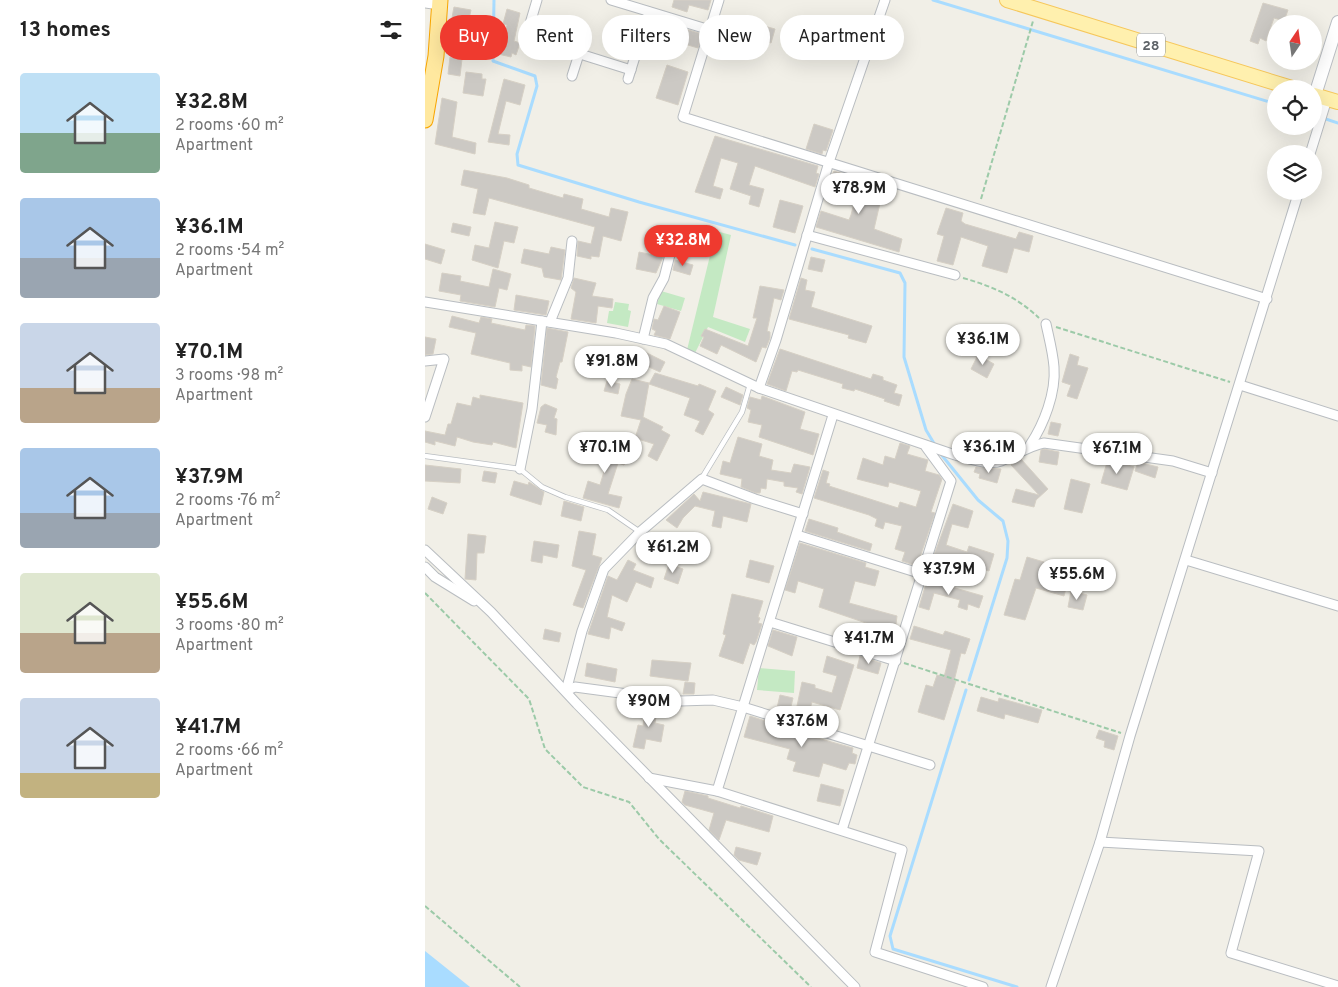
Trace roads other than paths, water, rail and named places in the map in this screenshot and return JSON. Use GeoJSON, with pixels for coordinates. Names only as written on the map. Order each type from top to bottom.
{"type":"FeatureCollection","features":[{"type":"Feature","properties":{"kind":"highway"},"geometry":{"type":"LineString","coordinates":[[425,120],[436,56],[435,3]]}},
{"type":"Feature","properties":{"kind":"main road","name":"28"},"geometry":{"type":"LineString","coordinates":[[1007,0],[1267,80]]}},
{"type":"Feature","properties":{"kind":"main road"},"geometry":{"type":"LineString","coordinates":[[1323,98],[1338,22]]}},
{"type":"Feature","properties":{"kind":"street"},"geometry":{"type":"LineString","coordinates":[[533,15],[537,0]]}},
{"type":"Feature","properties":{"kind":"street"},"geometry":{"type":"LineString","coordinates":[[611,0],[628,2],[649,12],[699,27]]}},
{"type":"Feature","properties":{"kind":"street"},"geometry":{"type":"LineString","coordinates":[[714,15],[719,0]]}},
{"type":"Feature","properties":{"kind":"street"},"geometry":{"type":"LineString","coordinates":[[759,388],[776,340],[829,162],[885,0]]}},
{"type":"Feature","properties":{"kind":"street"},"geometry":{"type":"LineString","coordinates":[[628,79],[649,12]]}},
{"type":"Feature","properties":{"kind":"street"},"geometry":{"type":"LineString","coordinates":[[592,58],[631,70]]}},
{"type":"Feature","properties":{"kind":"street"},"geometry":{"type":"LineString","coordinates":[[572,76],[577,60]]}},
{"type":"Feature","properties":{"kind":"street"},"geometry":{"type":"LineString","coordinates":[[701,60],[683,117],[1267,299]]}},
{"type":"Feature","properties":{"kind":"street"},"geometry":{"type":"LineString","coordinates":[[1312,145],[1323,98]]}},
{"type":"Feature","properties":{"kind":"street"},"geometry":{"type":"LineString","coordinates":[[1051,987],[1100,842],[1130,736],[1296,200]]}},
{"type":"Feature","properties":{"kind":"street"},"geometry":{"type":"LineString","coordinates":[[807,235],[955,275]]}},
{"type":"Feature","properties":{"kind":"street"},"geometry":{"type":"LineString","coordinates":[[643,339],[653,298],[664,278],[674,239]]}},
{"type":"Feature","properties":{"kind":"street"},"geometry":{"type":"LineString","coordinates":[[521,469],[546,322],[567,278],[572,241]]}},
{"type":"Feature","properties":{"kind":"street"},"geometry":{"type":"LineString","coordinates":[[425,302],[665,344],[759,388],[926,447],[955,455],[988,462],[1000,462],[1030,446],[1044,442],[1101,452],[1129,453],[1173,461],[1212,473]]}},
{"type":"Feature","properties":{"kind":"street"},"geometry":{"type":"LineString","coordinates":[[1030,446],[1038,432],[1053,387],[1055,369],[1046,324]]}},
{"type":"Feature","properties":{"kind":"street"},"geometry":{"type":"LineString","coordinates":[[425,362],[444,359],[425,417]]}},
{"type":"Feature","properties":{"kind":"street"},"geometry":{"type":"LineString","coordinates":[[1240,385],[1338,416]]}},
{"type":"Feature","properties":{"kind":"street"},"geometry":{"type":"LineString","coordinates":[[717,791],[833,415]]}},
{"type":"Feature","properties":{"kind":"street"},"geometry":{"type":"LineString","coordinates":[[842,830],[951,481],[926,447]]}},
{"type":"Feature","properties":{"kind":"street"},"geometry":{"type":"LineString","coordinates":[[566,691],[582,631],[603,569],[640,532],[701,479],[803,514]]}},
{"type":"Feature","properties":{"kind":"street"},"geometry":{"type":"LineString","coordinates":[[797,535],[922,574]]}},
{"type":"Feature","properties":{"kind":"street"},"geometry":{"type":"LineString","coordinates":[[425,550],[491,612],[649,778],[855,987]]}},
{"type":"Feature","properties":{"kind":"street"},"geometry":{"type":"LineString","coordinates":[[1185,560],[1338,606]]}},
{"type":"Feature","properties":{"kind":"street"},"geometry":{"type":"LineString","coordinates":[[425,567],[435,577],[491,612]]}},
{"type":"Feature","properties":{"kind":"street"},"geometry":{"type":"LineString","coordinates":[[770,622],[896,661]]}},
{"type":"Feature","properties":{"kind":"street"},"geometry":{"type":"LineString","coordinates":[[566,691],[575,687],[680,701],[713,700],[743,707],[930,765]]}},
{"type":"Feature","properties":{"kind":"street"},"geometry":{"type":"LineString","coordinates":[[649,778],[717,791],[901,850],[875,952],[983,987]]}},
{"type":"Feature","properties":{"kind":"street"},"geometry":{"type":"LineString","coordinates":[[1100,842],[1259,851],[1231,953],[1338,986]]}},
{"type":"Feature","properties":{"kind":"lane"},"geometry":{"type":"LineString","coordinates":[[701,479],[742,412],[750,384]]}},
{"type":"Feature","properties":{"kind":"lane"},"geometry":{"type":"LineString","coordinates":[[425,456],[521,469],[543,487],[565,497],[608,510],[640,532]]}},
{"type":"Feature","properties":{"kind":"water"},"geometry":{"type":"Polygon","coordinates":[[[425,951],[470,987],[425,987],[425,951]]]}},
{"type":"Feature","properties":{"kind":"waterway"},"geometry":{"type":"LineString","coordinates":[[494,0],[493,61],[535,76],[537,86],[517,154],[518,165],[639,202],[795,245]]}},
{"type":"Feature","properties":{"kind":"waterway"},"geometry":{"type":"LineString","coordinates":[[933,0],[1267,101]]}},
{"type":"Feature","properties":{"kind":"waterway"},"geometry":{"type":"LineString","coordinates":[[1322,118],[1338,123]]}},
{"type":"Feature","properties":{"kind":"waterway"},"geometry":{"type":"LineString","coordinates":[[812,249],[900,273],[905,283],[904,357],[926,430],[935,445]]}},
{"type":"Feature","properties":{"kind":"waterway"},"geometry":{"type":"LineString","coordinates":[[940,453],[978,500],[1003,521],[1008,541],[1007,558],[969,680]]}},
{"type":"Feature","properties":{"kind":"waterway"},"geometry":{"type":"LineString","coordinates":[[966,690],[890,936],[893,949],[1017,987]]}}]}
